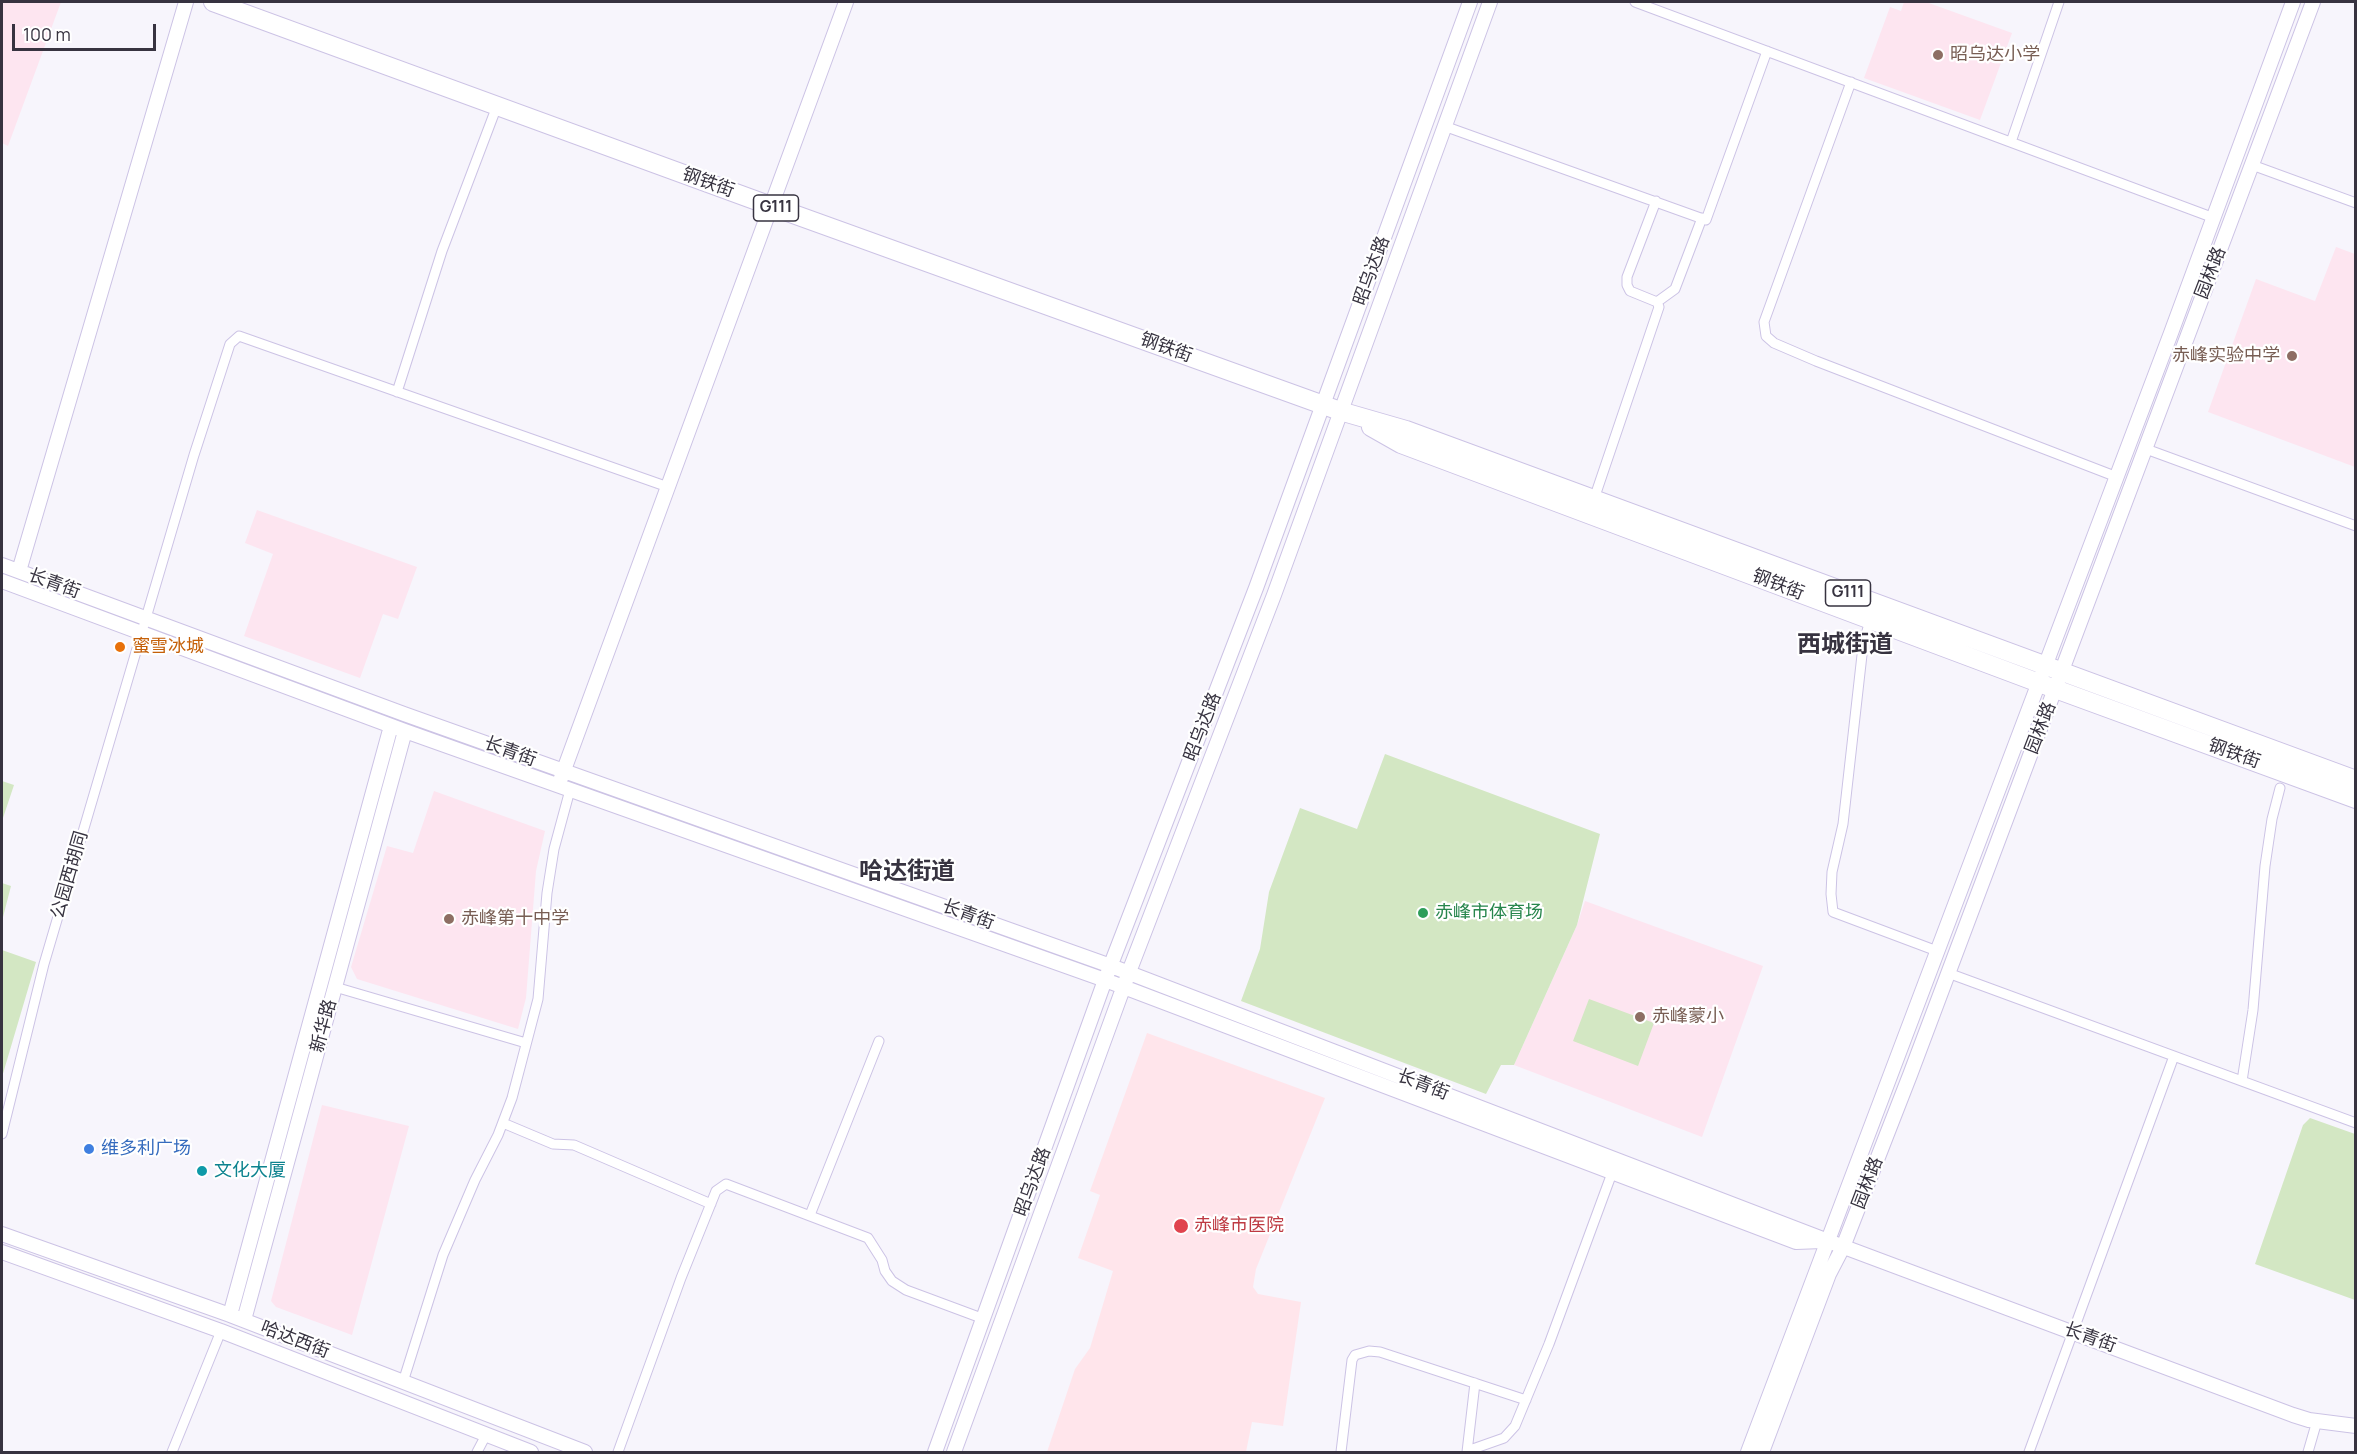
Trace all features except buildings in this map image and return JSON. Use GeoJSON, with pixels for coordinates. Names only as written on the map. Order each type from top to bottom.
{"type":"FeatureCollection","features":[{"type":"Feature","properties":{"kind":"highway","name":"钢铁街"},"geometry":{"type":"LineString","coordinates":[[213,2],[1331,408],[1406,430],[1594,500],[2355,799]]}},
{"type":"Feature","properties":{"kind":"highway","name":"钢铁街"},"geometry":{"type":"LineString","coordinates":[[1331,408],[1401,444],[1869,620],[2355,780]]}},
{"type":"Feature","properties":{"kind":"main road"},"geometry":{"type":"LineString","coordinates":[[19,572],[186,2]]}},
{"type":"Feature","properties":{"kind":"main road"},"geometry":{"type":"LineString","coordinates":[[564,788],[564,771],[846,2]]}},
{"type":"Feature","properties":{"kind":"main road","name":"昭乌达路"},"geometry":{"type":"LineString","coordinates":[[954,1452],[1129,972],[1274,595],[1331,408],[1470,2]]}},
{"type":"Feature","properties":{"kind":"main road","name":"昭乌达路"},"geometry":{"type":"LineString","coordinates":[[934,1452],[1105,980],[1252,599],[1444,126],[1490,2]]}},
{"type":"Feature","properties":{"kind":"main road","name":"园林路"},"geometry":{"type":"LineString","coordinates":[[1762,1452],[1829,1274],[1844,1247],[1948,973],[2117,477],[2293,2]]}},
{"type":"Feature","properties":{"kind":"main road","name":"园林路"},"geometry":{"type":"LineString","coordinates":[[1748,1452],[1937,951],[2146,449],[2313,2]]}},
{"type":"Feature","properties":{"kind":"main road","name":"长青街"},"geometry":{"type":"LineString","coordinates":[[2,565],[564,771],[1129,972],[1828,1241],[2293,1415],[2355,1426]]}},
{"type":"Feature","properties":{"kind":"main road","name":"长青街"},"geometry":{"type":"LineString","coordinates":[[2,581],[391,726],[1124,987],[1796,1242],[1828,1241]]}},
{"type":"Feature","properties":{"kind":"main road","name":"新华路"},"geometry":{"type":"LineString","coordinates":[[230,1314],[391,726]]}},
{"type":"Feature","properties":{"kind":"main road","name":"新华路"},"geometry":{"type":"LineString","coordinates":[[244,1320],[405,731]]}},
{"type":"Feature","properties":{"kind":"main road","name":"哈达西街"},"geometry":{"type":"LineString","coordinates":[[2,1234],[230,1314],[585,1452]]}},
{"type":"Feature","properties":{"kind":"main road","name":"哈达西街"},"geometry":{"type":"LineString","coordinates":[[2,1252],[221,1331],[531,1452]]}},
{"type":"Feature","properties":{"kind":"street"},"geometry":{"type":"LineString","coordinates":[[1635,2],[2214,218]]}},
{"type":"Feature","properties":{"kind":"street"},"geometry":{"type":"LineString","coordinates":[[2010,142],[2059,2]]}},
{"type":"Feature","properties":{"kind":"street"},"geometry":{"type":"LineString","coordinates":[[1444,126],[1706,220],[1767,51]]}},
{"type":"Feature","properties":{"kind":"street"},"geometry":{"type":"LineString","coordinates":[[1851,82],[1764,322],[1766,336],[1774,343],[1816,361],[2117,477]]}},
{"type":"Feature","properties":{"kind":"street"},"geometry":{"type":"LineString","coordinates":[[497,106],[442,251],[397,392],[668,487]]}},
{"type":"Feature","properties":{"kind":"street"},"geometry":{"type":"LineString","coordinates":[[2252,165],[2355,203]]}},
{"type":"Feature","properties":{"kind":"street"},"geometry":{"type":"LineString","coordinates":[[1594,500],[1659,307],[1657,302],[1630,291],[1627,285],[1627,277],[1656,201]]}},
{"type":"Feature","properties":{"kind":"street"},"geometry":{"type":"LineString","coordinates":[[1657,302],[1675,289],[1702,218]]}},
{"type":"Feature","properties":{"kind":"street","name":"公园西胡同"},"geometry":{"type":"LineString","coordinates":[[2,1134],[44,964],[201,433],[230,344],[238,336],[397,392]]}},
{"type":"Feature","properties":{"kind":"street"},"geometry":{"type":"LineString","coordinates":[[2146,449],[2355,526]]}},
{"type":"Feature","properties":{"kind":"street"},"geometry":{"type":"LineString","coordinates":[[1869,620],[1863,646],[1843,825],[1832,872],[1833,912],[1937,951]]}},
{"type":"Feature","properties":{"kind":"street"},"geometry":{"type":"LineString","coordinates":[[403,1382],[443,1255],[475,1179],[503,1123],[512,1098],[538,999],[547,893],[564,788]]}},
{"type":"Feature","properties":{"kind":"street"},"geometry":{"type":"LineString","coordinates":[[2242,1081],[2253,1010],[2265,866],[2272,819],[2280,788]]}},
{"type":"Feature","properties":{"kind":"street"},"geometry":{"type":"LineString","coordinates":[[1948,973],[2355,1123]]}},
{"type":"Feature","properties":{"kind":"street"},"geometry":{"type":"LineString","coordinates":[[335,987],[526,1043]]}},
{"type":"Feature","properties":{"kind":"street"},"geometry":{"type":"LineString","coordinates":[[810,1215],[879,1041]]}},
{"type":"Feature","properties":{"kind":"street"},"geometry":{"type":"LineString","coordinates":[[2029,1452],[2174,1056]]}},
{"type":"Feature","properties":{"kind":"street"},"geometry":{"type":"LineString","coordinates":[[503,1123],[553,1144],[574,1145],[711,1204]]}},
{"type":"Feature","properties":{"kind":"street"},"geometry":{"type":"LineString","coordinates":[[1468,1452],[1504,1438],[1515,1426],[1549,1344],[1612,1173]]}},
{"type":"Feature","properties":{"kind":"street"},"geometry":{"type":"LineString","coordinates":[[618,1452],[681,1278],[716,1191],[726,1184],[868,1238],[892,1281],[906,1290],[984,1319]]}},
{"type":"Feature","properties":{"kind":"street"},"geometry":{"type":"LineString","coordinates":[[172,1452],[221,1331]]}},
{"type":"Feature","properties":{"kind":"street"},"geometry":{"type":"LineString","coordinates":[[1341,1452],[1352,1360],[1355,1355],[1369,1351],[1380,1352],[1526,1400]]}},
{"type":"Feature","properties":{"kind":"street"},"geometry":{"type":"LineString","coordinates":[[1468,1452],[1476,1383]]}},
{"type":"Feature","properties":{"kind":"street"},"geometry":{"type":"LineString","coordinates":[[2308,1452],[2317,1421]]}},
{"type":"Feature","properties":{"kind":"street"},"geometry":{"type":"LineString","coordinates":[[477,1452],[486,1435]]}},
{"type":"Feature","properties":{"kind":"shaded area"},"geometry":{"type":"Polygon","coordinates":[[[2,2],[61,2],[8,146],[2,143],[2,2]]]}},
{"type":"Feature","properties":{"kind":"shaded area","name":"昭乌达小学"},"geometry":{"type":"Polygon","coordinates":[[[1904,2],[1926,2],[2012,33],[1980,120],[1864,78],[1890,7],[1901,11],[1904,2]]]}},
{"type":"Feature","properties":{"kind":"shaded area","name":"赤峰实验中学"},"geometry":{"type":"Polygon","coordinates":[[[2336,247],[2355,254],[2355,467],[2208,412],[2256,279],[2315,301],[2336,247]]]}},
{"type":"Feature","properties":{"kind":"shaded area"},"geometry":{"type":"Polygon","coordinates":[[[257,510],[417,567],[398,619],[383,614],[360,678],[244,636],[273,554],[245,543],[257,510]]]}},
{"type":"Feature","properties":{"kind":"shaded area","name":"赤峰第十中学"},"geometry":{"type":"Polygon","coordinates":[[[434,791],[545,831],[536,871],[526,998],[518,1029],[357,979],[351,967],[387,846],[413,853],[434,791]]]}},
{"type":"Feature","properties":{"kind":"shaded area","name":"赤峰蒙小"},"geometry":{"type":"Polygon","coordinates":[[[1585,901],[1763,966],[1702,1137],[1514,1065],[1577,925],[1585,901]]]}},
{"type":"Feature","properties":{"kind":"shaded area","name":"赤峰市医院"},"geometry":{"type":"Polygon","coordinates":[[[1147,1033],[1325,1098],[1256,1269],[1253,1287],[1258,1294],[1301,1302],[1283,1426],[1252,1422],[1246,1452],[1047,1452],[1075,1369],[1090,1348],[1113,1271],[1078,1258],[1100,1195],[1090,1191],[1147,1033]]]}},
{"type":"Feature","properties":{"kind":"shaded area"},"geometry":{"type":"Polygon","coordinates":[[[322,1105],[409,1126],[352,1335],[276,1307],[271,1301],[322,1105]]]}},
{"type":"Feature","properties":{"kind":"green space","name":"赤峰市体育场"},"geometry":{"type":"Polygon","coordinates":[[[1385,754],[1600,834],[1577,925],[1514,1065],[1501,1065],[1486,1094],[1241,1001],[1260,949],[1269,892],[1300,808],[1357,829],[1385,754]]]}},
{"type":"Feature","properties":{"kind":"green space"},"geometry":{"type":"Polygon","coordinates":[[[2,781],[14,785],[2,821],[2,781]]]}},
{"type":"Feature","properties":{"kind":"green space"},"geometry":{"type":"Polygon","coordinates":[[[2,883],[11,886],[2,921],[2,883]]]}},
{"type":"Feature","properties":{"kind":"green space"},"geometry":{"type":"Polygon","coordinates":[[[2,950],[36,962],[2,1077],[2,950]]]}},
{"type":"Feature","properties":{"kind":"green space"},"geometry":{"type":"Polygon","coordinates":[[[1589,999],[1654,1023],[1638,1066],[1573,1041],[1589,999]]]}},
{"type":"Feature","properties":{"kind":"green space"},"geometry":{"type":"Polygon","coordinates":[[[2310,1118],[2355,1134],[2355,1300],[2255,1264],[2303,1125],[2310,1118]]]}},
{"type":"Feature","properties":{"kind":"place","name":"昭乌达小学"},"geometry":{"type":"Point","coordinates":[1938,55]}},
{"type":"Feature","properties":{"kind":"place","name":"赤峰实验中学"},"geometry":{"type":"Point","coordinates":[2292,356]}},
{"type":"Feature","properties":{"kind":"place","name":"蜜雪冰城"},"geometry":{"type":"Point","coordinates":[120,647]}},
{"type":"Feature","properties":{"kind":"place","name":"赤峰市体育场"},"geometry":{"type":"Point","coordinates":[1423,913]}},
{"type":"Feature","properties":{"kind":"place","name":"赤峰第十中学"},"geometry":{"type":"Point","coordinates":[449,919]}},
{"type":"Feature","properties":{"kind":"place","name":"赤峰蒙小"},"geometry":{"type":"Point","coordinates":[1640,1017]}},
{"type":"Feature","properties":{"kind":"place","name":"维多利广场"},"geometry":{"type":"Point","coordinates":[89,1149]}},
{"type":"Feature","properties":{"kind":"place","name":"文化大厦"},"geometry":{"type":"Point","coordinates":[202,1171]}},
{"type":"Feature","properties":{"kind":"place","name":"赤峰市医院"},"geometry":{"type":"Point","coordinates":[1181,1226]}},
{"type":"Feature","properties":{"kind":"district","name":"西城街道"},"geometry":{"type":"Point","coordinates":[1845,645]}},
{"type":"Feature","properties":{"kind":"district","name":"哈达街道"},"geometry":{"type":"Point","coordinates":[907,872]}}]}
